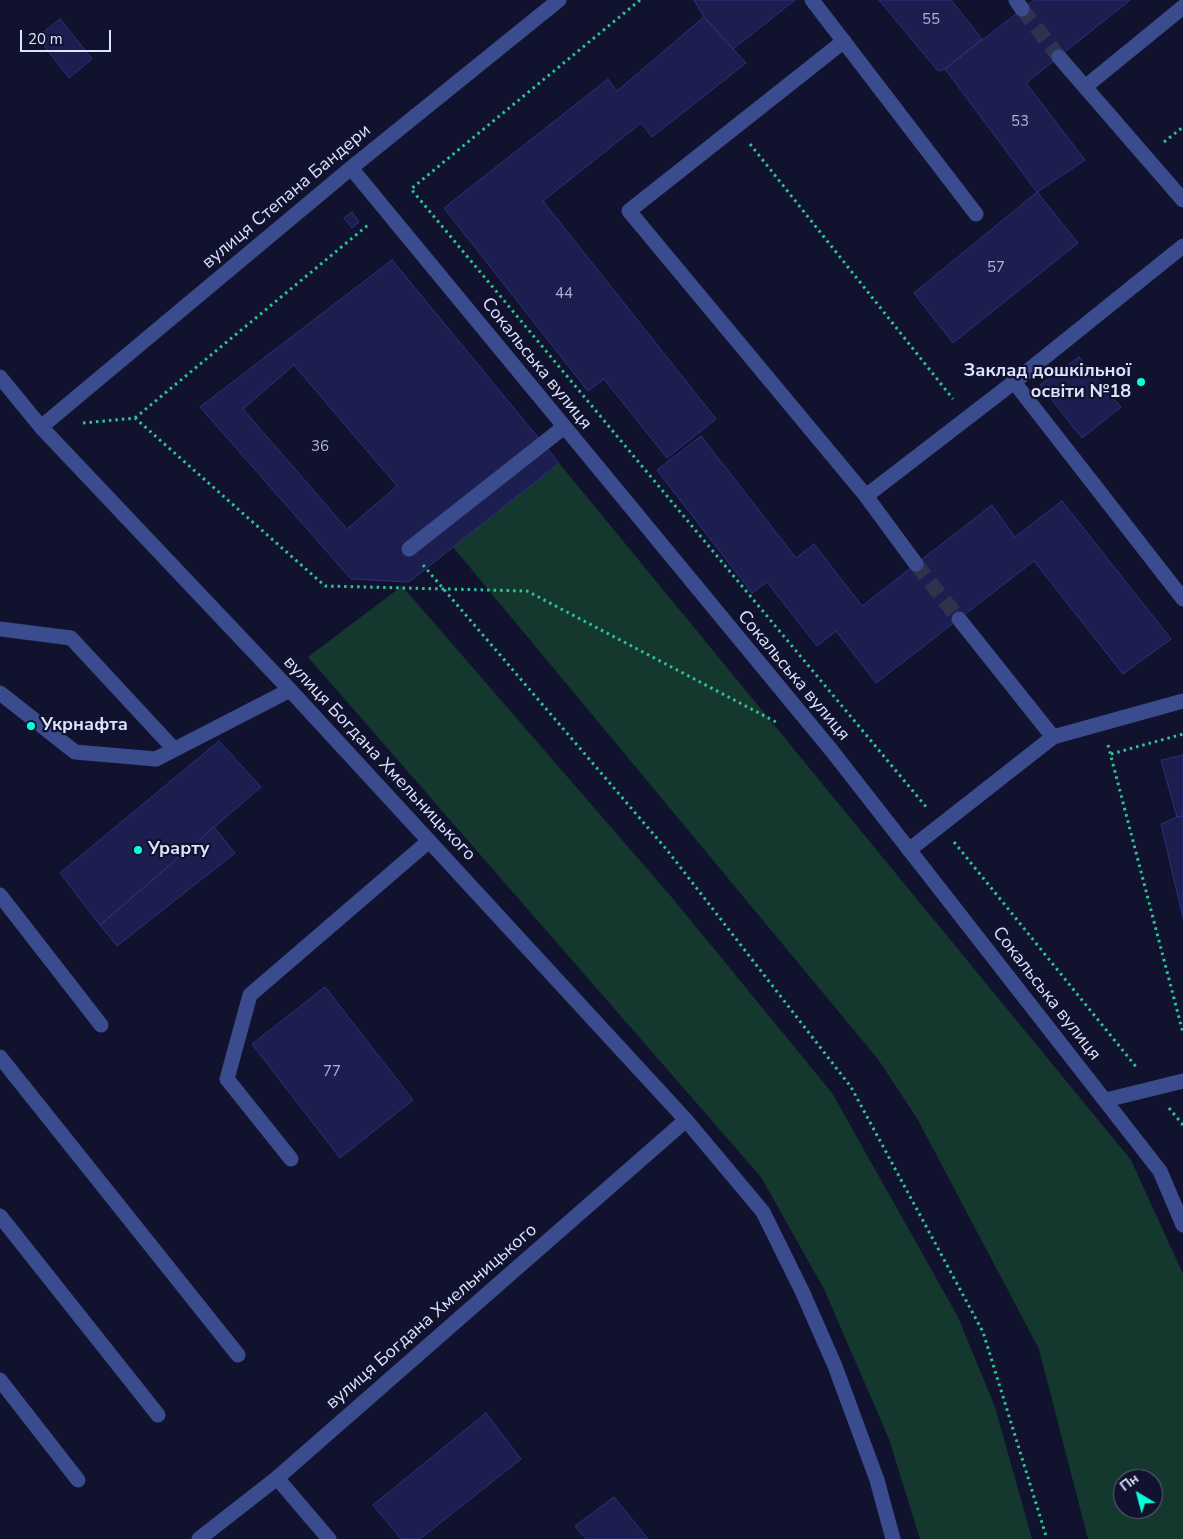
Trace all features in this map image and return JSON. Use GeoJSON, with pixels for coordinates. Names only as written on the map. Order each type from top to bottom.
{"type":"FeatureCollection","features":[{"type":"Feature","properties":{"kind":"street","name":"вулиця Степана Бандери"},"geometry":{"type":"LineString","coordinates":[[41,426],[351,168],[558,0]]}},
{"type":"Feature","properties":{"kind":"street"},"geometry":{"type":"LineString","coordinates":[[812,0],[976,214]]}},
{"type":"Feature","properties":{"kind":"street"},"geometry":{"type":"LineString","coordinates":[[1085,87],[1183,7]]}},
{"type":"Feature","properties":{"kind":"street"},"geometry":{"type":"LineString","coordinates":[[844,41],[629,211],[866,496],[916,564]]}},
{"type":"Feature","properties":{"kind":"street"},"geometry":{"type":"LineString","coordinates":[[1059,56],[1183,200]]}},
{"type":"Feature","properties":{"kind":"street","name":"Сокальська вулиця"},"geometry":{"type":"LineString","coordinates":[[351,168],[832,751],[1160,1171],[1183,1225]]}},
{"type":"Feature","properties":{"kind":"street"},"geometry":{"type":"LineString","coordinates":[[866,496],[1014,382],[1183,246]]}},
{"type":"Feature","properties":{"kind":"street","name":"вулиця Богдана Хмельницького"},"geometry":{"type":"LineString","coordinates":[[0,377],[41,426],[290,690],[686,1120],[763,1212],[798,1282],[835,1366],[877,1480],[894,1539]]}},
{"type":"Feature","properties":{"kind":"street"},"geometry":{"type":"LineString","coordinates":[[1014,382],[1183,599]]}},
{"type":"Feature","properties":{"kind":"street"},"geometry":{"type":"LineString","coordinates":[[409,549],[564,428]]}},
{"type":"Feature","properties":{"kind":"street"},"geometry":{"type":"LineString","coordinates":[[959,620],[1053,737]]}},
{"type":"Feature","properties":{"kind":"street"},"geometry":{"type":"LineString","coordinates":[[0,629],[71,638],[174,749]]}},
{"type":"Feature","properties":{"kind":"street"},"geometry":{"type":"LineString","coordinates":[[0,693],[75,752],[156,759],[290,690]]}},
{"type":"Feature","properties":{"kind":"street"},"geometry":{"type":"LineString","coordinates":[[908,850],[1053,737],[1183,701]]}},
{"type":"Feature","properties":{"kind":"street"},"geometry":{"type":"LineString","coordinates":[[291,1159],[227,1079],[250,995],[429,841]]}},
{"type":"Feature","properties":{"kind":"street"},"geometry":{"type":"LineString","coordinates":[[0,895],[102,1025]]}},
{"type":"Feature","properties":{"kind":"street"},"geometry":{"type":"LineString","coordinates":[[0,1057],[238,1355]]}},
{"type":"Feature","properties":{"kind":"street"},"geometry":{"type":"LineString","coordinates":[[1106,1100],[1183,1081]]}},
{"type":"Feature","properties":{"kind":"street","name":"вулиця Богдана Хмельницького"},"geometry":{"type":"LineString","coordinates":[[199,1539],[277,1478],[686,1120]]}},
{"type":"Feature","properties":{"kind":"street"},"geometry":{"type":"LineString","coordinates":[[0,1216],[158,1415]]}},
{"type":"Feature","properties":{"kind":"street"},"geometry":{"type":"LineString","coordinates":[[0,1380],[78,1480]]}},
{"type":"Feature","properties":{"kind":"street"},"geometry":{"type":"LineString","coordinates":[[277,1478],[329,1539]]}},
{"type":"Feature","properties":{"kind":"path"},"geometry":{"type":"LineString","coordinates":[[79,423],[135,418],[640,0]]}},
{"type":"Feature","properties":{"kind":"path"},"geometry":{"type":"LineString","coordinates":[[736,126],[968,417]]}},
{"type":"Feature","properties":{"kind":"path"},"geometry":{"type":"LineString","coordinates":[[411,189],[941,825],[1183,1125]]}},
{"type":"Feature","properties":{"kind":"path"},"geometry":{"type":"LineString","coordinates":[[135,418],[324,586],[527,591],[779,724]]}},
{"type":"Feature","properties":{"kind":"path"},"geometry":{"type":"LineString","coordinates":[[409,549],[667,850],[851,1087],[982,1332],[1047,1539]]}},
{"type":"Feature","properties":{"kind":"path"},"geometry":{"type":"LineString","coordinates":[[1102,723],[1183,1033]]}},
{"type":"Feature","properties":{"kind":"path"},"geometry":{"type":"LineString","coordinates":[[1111,754],[1183,734]]}},
{"type":"Feature","properties":{"kind":"green space"},"geometry":{"type":"Polygon","coordinates":[[[559,463],[1131,1160],[1183,1274],[1183,1539],[1088,1539],[1039,1349],[918,1120],[878,1059],[453,547],[559,463]]]}},
{"type":"Feature","properties":{"kind":"green space"},"geometry":{"type":"Polygon","coordinates":[[[402,586],[674,900],[832,1093],[958,1317],[995,1407],[1032,1539],[920,1539],[889,1439],[824,1289],[761,1177],[308,657],[402,586]]]}},
{"type":"Feature","properties":{"kind":"building"},"geometry":{"type":"Polygon","coordinates":[[[694,0],[795,0],[733,49],[704,17],[694,0]]]}},
{"type":"Feature","properties":{"kind":"building"},"geometry":{"type":"Polygon","coordinates":[[[879,0],[951,0],[982,39],[945,69],[938,71],[879,0]]]}},
{"type":"Feature","properties":{"kind":"building"},"geometry":{"type":"Polygon","coordinates":[[[1034,0],[1130,0],[1026,83],[1085,160],[1037,192],[945,69],[1034,0]]]}},
{"type":"Feature","properties":{"kind":"building"},"geometry":{"type":"Polygon","coordinates":[[[704,17],[746,63],[652,137],[641,123],[543,201],[716,419],[667,458],[604,379],[588,391],[444,208],[608,79],[617,91],[704,17]]]}},
{"type":"Feature","properties":{"kind":"building"},"geometry":{"type":"Polygon","coordinates":[[[60,19],[92,59],[69,78],[37,37],[60,19]]]}},
{"type":"Feature","properties":{"kind":"building"},"geometry":{"type":"Polygon","coordinates":[[[1037,192],[1078,243],[953,343],[914,293],[1037,192]]]}},
{"type":"Feature","properties":{"kind":"building"},"geometry":{"type":"Polygon","coordinates":[[[352,212],[359,222],[352,228],[344,218],[352,212]]]}},
{"type":"Feature","properties":{"kind":"building"},"geometry":{"type":"Polygon","coordinates":[[[392,260],[559,463],[409,582],[351,579],[200,407],[392,260]]]}},
{"type":"Feature","properties":{"kind":"building"},"geometry":{"type":"Polygon","coordinates":[[[1079,357],[1121,407],[1082,438],[1040,385],[1079,357]]]}},
{"type":"Feature","properties":{"kind":"building"},"geometry":{"type":"Polygon","coordinates":[[[294,365],[397,486],[347,529],[243,409],[294,365]]]}},
{"type":"Feature","properties":{"kind":"building"},"geometry":{"type":"Polygon","coordinates":[[[701,436],[796,558],[814,544],[862,606],[992,505],[1015,537],[1062,501],[1171,639],[1123,674],[1034,561],[876,683],[836,631],[817,646],[767,582],[752,593],[657,470],[701,436]]]}},
{"type":"Feature","properties":{"kind":"building","name":"Урарту"},"geometry":{"type":"Polygon","coordinates":[[[219,741],[261,787],[100,925],[60,873],[219,741]]]}},
{"type":"Feature","properties":{"kind":"building"},"geometry":{"type":"Polygon","coordinates":[[[1183,755],[1183,816],[1177,817],[1161,760],[1183,755]]]}},
{"type":"Feature","properties":{"kind":"building"},"geometry":{"type":"Polygon","coordinates":[[[1183,816],[1183,918],[1161,824],[1183,816]]]}},
{"type":"Feature","properties":{"kind":"building"},"geometry":{"type":"Polygon","coordinates":[[[214,827],[235,853],[117,946],[100,925],[214,827]]]}},
{"type":"Feature","properties":{"kind":"building"},"geometry":{"type":"Polygon","coordinates":[[[325,987],[413,1100],[340,1158],[252,1044],[325,987]]]}},
{"type":"Feature","properties":{"kind":"building"},"geometry":{"type":"Polygon","coordinates":[[[486,1413],[521,1459],[420,1539],[401,1539],[373,1505],[486,1413]]]}},
{"type":"Feature","properties":{"kind":"building"},"geometry":{"type":"Polygon","coordinates":[[[614,1497],[648,1539],[586,1539],[575,1526],[614,1497]]]}},
{"type":"Feature","properties":{"kind":"tunnel"},"geometry":{"type":"LineString","coordinates":[[1022,9],[1059,57]]}},
{"type":"Feature","properties":{"kind":"tunnel"},"geometry":{"type":"LineString","coordinates":[[916,564],[959,619]]}},
{"type":"Feature","properties":{"kind":"place","name":"Заклад дошкільної освіти №18"},"geometry":{"type":"Point","coordinates":[1141,382]}},
{"type":"Feature","properties":{"kind":"place","name":"Укрнафта"},"geometry":{"type":"Point","coordinates":[31,726]}},
{"type":"Feature","properties":{"kind":"place","name":"Урарту"},"geometry":{"type":"Point","coordinates":[138,850]}}]}
